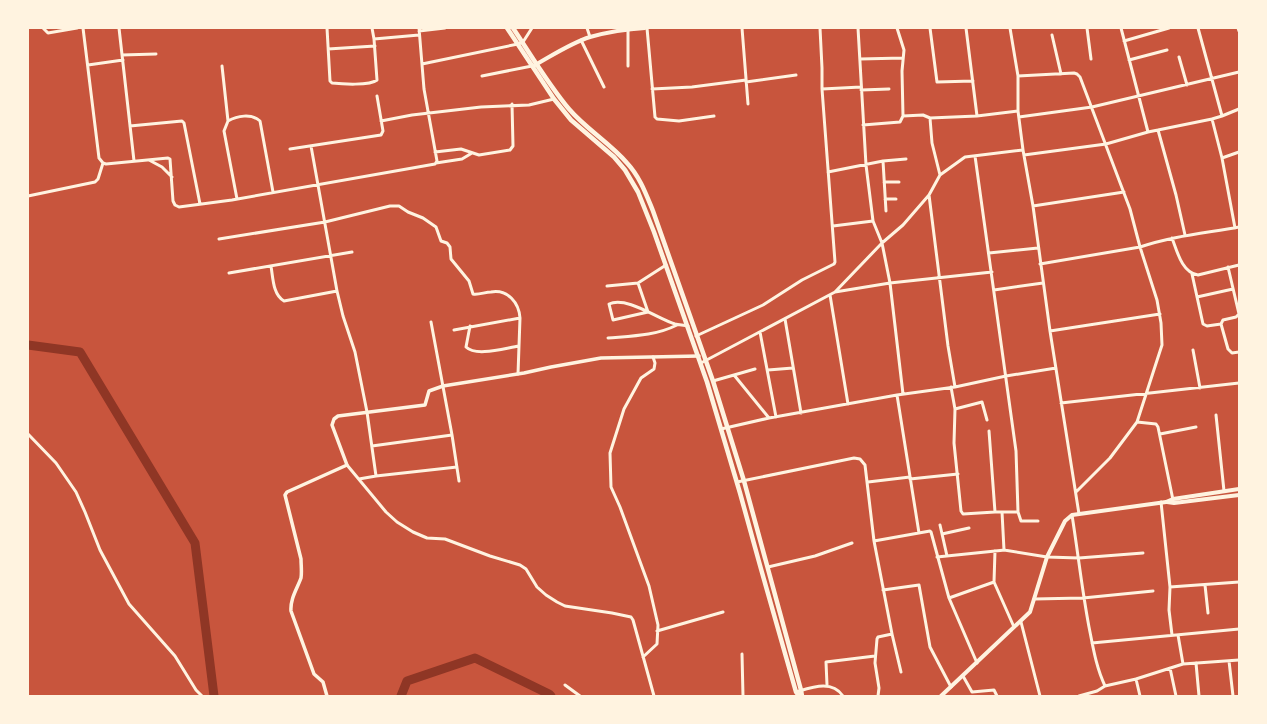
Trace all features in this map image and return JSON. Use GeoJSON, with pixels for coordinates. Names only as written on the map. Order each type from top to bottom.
{"type":"FeatureCollection","features":[{"type":"Feature","properties":{"kind":"main road"},"geometry":{"type":"LineString","coordinates":[[507,28],[520,43]]}},
{"type":"Feature","properties":{"kind":"main road"},"geometry":{"type":"LineString","coordinates":[[513,28],[520,43],[554,99],[571,120],[614,157],[633,182],[654,232],[699,356],[704,362],[713,380],[744,480],[800,693]]}},
{"type":"Feature","properties":{"kind":"main road"},"geometry":{"type":"LineString","coordinates":[[534,65],[581,40],[590,37],[628,29],[646,28]]}},
{"type":"Feature","properties":{"kind":"main road"},"geometry":{"type":"LineString","coordinates":[[534,65],[568,108],[618,153],[636,174],[643,186],[696,336],[721,429],[800,693]]}},
{"type":"Feature","properties":{"kind":"main road"},"geometry":{"type":"LineString","coordinates":[[1173,501],[1239,489]]}},
{"type":"Feature","properties":{"kind":"main road"},"geometry":{"type":"LineString","coordinates":[[942,696],[1030,612],[1047,557],[1065,521],[1072,515],[1161,502],[1239,495]]}},
{"type":"Feature","properties":{"kind":"street"},"geometry":{"type":"LineString","coordinates":[[43,28],[48,33],[77,28]]}},
{"type":"Feature","properties":{"kind":"street"},"geometry":{"type":"LineString","coordinates":[[28,196],[96,182],[98,179],[102,163],[99,158],[83,28]]}},
{"type":"Feature","properties":{"kind":"street"},"geometry":{"type":"LineString","coordinates":[[119,28],[134,161]]}},
{"type":"Feature","properties":{"kind":"street"},"geometry":{"type":"LineString","coordinates":[[327,28],[330,82],[370,83],[377,80],[375,46],[372,28]]}},
{"type":"Feature","properties":{"kind":"street"},"geometry":{"type":"LineString","coordinates":[[374,39],[445,28]]}},
{"type":"Feature","properties":{"kind":"street"},"geometry":{"type":"LineString","coordinates":[[587,28],[590,37]]}},
{"type":"Feature","properties":{"kind":"street"},"geometry":{"type":"LineString","coordinates":[[646,28],[655,118],[680,121],[714,116]]}},
{"type":"Feature","properties":{"kind":"street"},"geometry":{"type":"LineString","coordinates":[[742,28],[748,104]]}},
{"type":"Feature","properties":{"kind":"street"},"geometry":{"type":"LineString","coordinates":[[696,336],[763,305],[802,280],[834,264],[835,260],[822,90],[820,28]]}},
{"type":"Feature","properties":{"kind":"street"},"geometry":{"type":"LineString","coordinates":[[858,28],[866,165],[873,221],[882,243],[890,283],[903,394]]}},
{"type":"Feature","properties":{"kind":"street"},"geometry":{"type":"LineString","coordinates":[[864,125],[900,122],[903,116],[902,71],[904,50],[897,28]]}},
{"type":"Feature","properties":{"kind":"street"},"geometry":{"type":"LineString","coordinates":[[930,28],[937,82],[973,81]]}},
{"type":"Feature","properties":{"kind":"street"},"geometry":{"type":"LineString","coordinates":[[966,28],[977,116]]}},
{"type":"Feature","properties":{"kind":"street"},"geometry":{"type":"LineString","coordinates":[[1010,28],[1018,76],[1018,111],[1023,150],[1079,514]]}},
{"type":"Feature","properties":{"kind":"street"},"geometry":{"type":"LineString","coordinates":[[1087,28],[1091,59]]}},
{"type":"Feature","properties":{"kind":"street"},"geometry":{"type":"LineString","coordinates":[[1121,28],[1148,132]]}},
{"type":"Feature","properties":{"kind":"street"},"geometry":{"type":"LineString","coordinates":[[1124,41],[1168,28]]}},
{"type":"Feature","properties":{"kind":"street"},"geometry":{"type":"LineString","coordinates":[[1198,28],[1222,116]]}},
{"type":"Feature","properties":{"kind":"street"},"geometry":{"type":"LineString","coordinates":[[422,64],[520,43],[531,29]]}},
{"type":"Feature","properties":{"kind":"street"},"geometry":{"type":"LineString","coordinates":[[628,29],[628,66]]}},
{"type":"Feature","properties":{"kind":"street"},"geometry":{"type":"LineString","coordinates":[[419,31],[428,113],[436,163]]}},
{"type":"Feature","properties":{"kind":"street"},"geometry":{"type":"LineString","coordinates":[[1052,35],[1061,74]]}},
{"type":"Feature","properties":{"kind":"street"},"geometry":{"type":"LineString","coordinates":[[581,40],[604,87]]}},
{"type":"Feature","properties":{"kind":"street"},"geometry":{"type":"LineString","coordinates":[[328,49],[375,46]]}},
{"type":"Feature","properties":{"kind":"street"},"geometry":{"type":"LineString","coordinates":[[1129,60],[1167,50]]}},
{"type":"Feature","properties":{"kind":"street"},"geometry":{"type":"LineString","coordinates":[[122,55],[156,54]]}},
{"type":"Feature","properties":{"kind":"street"},"geometry":{"type":"LineString","coordinates":[[1179,57],[1187,85]]}},
{"type":"Feature","properties":{"kind":"street"},"geometry":{"type":"LineString","coordinates":[[860,59],[903,58]]}},
{"type":"Feature","properties":{"kind":"street"},"geometry":{"type":"LineString","coordinates":[[88,65],[123,60]]}},
{"type":"Feature","properties":{"kind":"street"},"geometry":{"type":"LineString","coordinates":[[482,76],[534,65]]}},
{"type":"Feature","properties":{"kind":"street"},"geometry":{"type":"LineString","coordinates":[[222,66],[228,121],[224,130],[237,199]]}},
{"type":"Feature","properties":{"kind":"street"},"geometry":{"type":"LineString","coordinates":[[1019,117],[1092,107],[1211,80],[1239,72]]}},
{"type":"Feature","properties":{"kind":"street"},"geometry":{"type":"LineString","coordinates":[[1018,76],[1074,73],[1080,77],[1130,209],[1160,314],[1162,345],[1137,422],[1110,458],[1076,492]]}},
{"type":"Feature","properties":{"kind":"street"},"geometry":{"type":"LineString","coordinates":[[652,89],[692,87],[796,76]]}},
{"type":"Feature","properties":{"kind":"street"},"geometry":{"type":"LineString","coordinates":[[822,90],[889,89]]}},
{"type":"Feature","properties":{"kind":"street"},"geometry":{"type":"LineString","coordinates":[[290,149],[381,135],[383,131],[377,96]]}},
{"type":"Feature","properties":{"kind":"street"},"geometry":{"type":"LineString","coordinates":[[381,121],[481,106],[529,104],[554,99]]}},
{"type":"Feature","properties":{"kind":"street"},"geometry":{"type":"LineString","coordinates":[[435,152],[457,149],[478,155],[510,150],[512,146],[512,104]]}},
{"type":"Feature","properties":{"kind":"street"},"geometry":{"type":"LineString","coordinates":[[1024,155],[1106,144],[1148,132],[1212,119],[1239,109]]}},
{"type":"Feature","properties":{"kind":"street"},"geometry":{"type":"LineString","coordinates":[[903,116],[923,115],[930,118],[977,116],[1018,111]]}},
{"type":"Feature","properties":{"kind":"street"},"geometry":{"type":"LineString","coordinates":[[228,121],[243,116],[252,116],[260,121],[274,192]]}},
{"type":"Feature","properties":{"kind":"street"},"geometry":{"type":"LineString","coordinates":[[930,118],[932,143],[940,175]]}},
{"type":"Feature","properties":{"kind":"street"},"geometry":{"type":"LineString","coordinates":[[1040,264],[1140,247],[1172,238],[1237,227],[1212,119]]}},
{"type":"Feature","properties":{"kind":"street"},"geometry":{"type":"LineString","coordinates":[[130,126],[182,121],[184,123],[200,204]]}},
{"type":"Feature","properties":{"kind":"street"},"geometry":{"type":"LineString","coordinates":[[1158,130],[1176,194],[1185,236]]}},
{"type":"Feature","properties":{"kind":"street"},"geometry":{"type":"LineString","coordinates":[[311,146],[326,222],[337,291],[343,316],[355,352],[367,412],[376,476]]}},
{"type":"Feature","properties":{"kind":"street"},"geometry":{"type":"LineString","coordinates":[[704,362],[835,292],[882,243],[903,225],[929,195],[940,175],[965,157],[1023,150]]}},
{"type":"Feature","properties":{"kind":"street"},"geometry":{"type":"LineString","coordinates":[[1222,158],[1239,152]]}},
{"type":"Feature","properties":{"kind":"street"},"geometry":{"type":"LineString","coordinates":[[102,163],[170,159],[173,200],[175,205],[179,207],[237,199],[462,159],[472,153]]}},
{"type":"Feature","properties":{"kind":"street"},"geometry":{"type":"LineString","coordinates":[[975,156],[1016,451],[1018,512],[1021,521],[1038,521]]}},
{"type":"Feature","properties":{"kind":"street"},"geometry":{"type":"LineString","coordinates":[[828,172],[883,161],[906,159]]}},
{"type":"Feature","properties":{"kind":"street"},"geometry":{"type":"LineString","coordinates":[[148,160],[162,167],[172,177]]}},
{"type":"Feature","properties":{"kind":"street"},"geometry":{"type":"LineString","coordinates":[[883,161],[886,211]]}},
{"type":"Feature","properties":{"kind":"street"},"geometry":{"type":"LineString","coordinates":[[884,182],[900,182]]}},
{"type":"Feature","properties":{"kind":"street"},"geometry":{"type":"LineString","coordinates":[[1032,206],[1124,192]]}},
{"type":"Feature","properties":{"kind":"street"},"geometry":{"type":"LineString","coordinates":[[929,195],[953,387],[955,409],[954,443],[962,513],[1018,512]]}},
{"type":"Feature","properties":{"kind":"street"},"geometry":{"type":"LineString","coordinates":[[885,199],[896,199]]}},
{"type":"Feature","properties":{"kind":"street"},"geometry":{"type":"LineString","coordinates":[[219,239],[326,222],[390,206],[399,206],[408,212],[423,218],[436,227],[441,241],[449,245],[451,250],[451,259],[469,281],[473,294],[493,291],[499,292],[511,297],[516,304],[520,318],[518,374]]}},
{"type":"Feature","properties":{"kind":"street"},"geometry":{"type":"LineString","coordinates":[[832,226],[873,221]]}},
{"type":"Feature","properties":{"kind":"street"},"geometry":{"type":"LineString","coordinates":[[1172,238],[1184,266],[1192,274],[1203,324],[1207,326],[1221,324],[1223,320],[1236,317],[1239,314],[1228,267]]}},
{"type":"Feature","properties":{"kind":"street"},"geometry":{"type":"LineString","coordinates":[[989,253],[1038,248]]}},
{"type":"Feature","properties":{"kind":"street"},"geometry":{"type":"LineString","coordinates":[[229,273],[352,252]]}},
{"type":"Feature","properties":{"kind":"street"},"geometry":{"type":"LineString","coordinates":[[607,286],[638,283],[666,265]]}},
{"type":"Feature","properties":{"kind":"street"},"geometry":{"type":"LineString","coordinates":[[1192,274],[1198,275],[1239,265]]}},
{"type":"Feature","properties":{"kind":"street"},"geometry":{"type":"LineString","coordinates":[[271,266],[275,290],[278,296],[284,301],[337,291]]}},
{"type":"Feature","properties":{"kind":"street"},"geometry":{"type":"LineString","coordinates":[[835,292],[890,283],[992,272]]}},
{"type":"Feature","properties":{"kind":"street"},"geometry":{"type":"LineString","coordinates":[[994,290],[1043,282]]}},
{"type":"Feature","properties":{"kind":"street"},"geometry":{"type":"LineString","coordinates":[[638,283],[648,312]]}},
{"type":"Feature","properties":{"kind":"street"},"geometry":{"type":"LineString","coordinates":[[1197,297],[1233,289]]}},
{"type":"Feature","properties":{"kind":"street"},"geometry":{"type":"LineString","coordinates":[[830,295],[848,404]]}},
{"type":"Feature","properties":{"kind":"street"},"geometry":{"type":"LineString","coordinates":[[648,312],[613,320],[609,304],[612,302],[622,303],[648,312],[677,325],[688,326]]}},
{"type":"Feature","properties":{"kind":"street"},"geometry":{"type":"LineString","coordinates":[[1050,331],[1160,314]]}},
{"type":"Feature","properties":{"kind":"street"},"geometry":{"type":"LineString","coordinates":[[454,330],[520,318]]}},
{"type":"Feature","properties":{"kind":"street"},"geometry":{"type":"LineString","coordinates":[[785,319],[801,413]]}},
{"type":"Feature","properties":{"kind":"street"},"geometry":{"type":"LineString","coordinates":[[431,322],[452,435],[458,481]]}},
{"type":"Feature","properties":{"kind":"street"},"geometry":{"type":"LineString","coordinates":[[1221,324],[1228,349],[1232,353],[1239,352]]}},
{"type":"Feature","properties":{"kind":"street"},"geometry":{"type":"LineString","coordinates":[[608,338],[649,335],[677,325]]}},
{"type":"Feature","properties":{"kind":"street"},"geometry":{"type":"LineString","coordinates":[[470,326],[466,344],[468,349],[478,352],[519,346]]}},
{"type":"Feature","properties":{"kind":"street"},"geometry":{"type":"LineString","coordinates":[[760,332],[776,418]]}},
{"type":"Feature","properties":{"kind":"street"},"geometry":{"type":"LineString","coordinates":[[1194,350],[1200,388]]}},
{"type":"Feature","properties":{"kind":"street"},"geometry":{"type":"LineString","coordinates":[[654,696],[633,620],[628,616],[565,606],[557,602],[538,587],[526,569],[520,565],[490,556],[445,539],[427,538],[413,532],[386,512],[347,465],[332,425],[334,419],[338,416],[425,405],[429,391],[443,386],[518,374],[601,358],[699,356]]}},
{"type":"Feature","properties":{"kind":"street"},"geometry":{"type":"LineString","coordinates":[[643,658],[657,644],[658,625],[648,586],[612,488],[610,453],[624,409],[641,378],[654,370],[655,363],[653,357]]}},
{"type":"Feature","properties":{"kind":"street"},"geometry":{"type":"LineString","coordinates":[[768,370],[794,368]]}},
{"type":"Feature","properties":{"kind":"street"},"geometry":{"type":"LineString","coordinates":[[721,429],[769,418],[776,418],[897,395],[953,387],[1006,376],[1056,368]]}},
{"type":"Feature","properties":{"kind":"street"},"geometry":{"type":"LineString","coordinates":[[713,380],[755,369]]}},
{"type":"Feature","properties":{"kind":"street"},"geometry":{"type":"LineString","coordinates":[[734,374],[769,418]]}},
{"type":"Feature","properties":{"kind":"street"},"geometry":{"type":"LineString","coordinates":[[1061,403],[1239,383]]}},
{"type":"Feature","properties":{"kind":"street"},"geometry":{"type":"LineString","coordinates":[[897,395],[919,533]]}},
{"type":"Feature","properties":{"kind":"street"},"geometry":{"type":"LineString","coordinates":[[955,409],[982,402],[987,420]]}},
{"type":"Feature","properties":{"kind":"street"},"geometry":{"type":"LineString","coordinates":[[1216,415],[1224,491]]}},
{"type":"Feature","properties":{"kind":"street"},"geometry":{"type":"LineString","coordinates":[[1137,422],[1156,424],[1160,434],[1173,501]]}},
{"type":"Feature","properties":{"kind":"street"},"geometry":{"type":"LineString","coordinates":[[1160,434],[1196,427]]}},
{"type":"Feature","properties":{"kind":"street"},"geometry":{"type":"LineString","coordinates":[[989,431],[995,512]]}},
{"type":"Feature","properties":{"kind":"street"},"geometry":{"type":"LineString","coordinates":[[28,434],[56,463],[76,492],[86,512],[100,550],[129,604],[176,656],[196,690],[202,696]]}},
{"type":"Feature","properties":{"kind":"street"},"geometry":{"type":"LineString","coordinates":[[372,446],[452,435]]}},
{"type":"Feature","properties":{"kind":"street"},"geometry":{"type":"LineString","coordinates":[[737,482],[854,458],[860,459],[866,465],[874,541],[901,672]]}},
{"type":"Feature","properties":{"kind":"street"},"geometry":{"type":"LineString","coordinates":[[327,696],[323,682],[314,674],[291,611],[291,603],[301,577],[302,568],[285,495],[287,492],[347,465]]}},
{"type":"Feature","properties":{"kind":"street"},"geometry":{"type":"LineString","coordinates":[[359,479],[457,467]]}},
{"type":"Feature","properties":{"kind":"street"},"geometry":{"type":"LineString","coordinates":[[868,482],[958,474]]}},
{"type":"Feature","properties":{"kind":"street"},"geometry":{"type":"LineString","coordinates":[[1161,502],[1170,587],[1169,610],[1172,635]]}},
{"type":"Feature","properties":{"kind":"street"},"geometry":{"type":"LineString","coordinates":[[1002,512],[1004,550],[1006,550]]}},
{"type":"Feature","properties":{"kind":"street"},"geometry":{"type":"LineString","coordinates":[[1072,515],[1079,558],[1083,598],[1095,660],[1105,686]]}},
{"type":"Feature","properties":{"kind":"street"},"geometry":{"type":"LineString","coordinates":[[940,525],[947,556]]}},
{"type":"Feature","properties":{"kind":"street"},"geometry":{"type":"LineString","coordinates":[[942,534],[970,528]]}},
{"type":"Feature","properties":{"kind":"street"},"geometry":{"type":"LineString","coordinates":[[874,541],[931,532],[949,598],[977,663]]}},
{"type":"Feature","properties":{"kind":"street"},"geometry":{"type":"LineString","coordinates":[[768,567],[815,556],[852,543]]}},
{"type":"Feature","properties":{"kind":"street"},"geometry":{"type":"LineString","coordinates":[[937,557],[1006,550],[1047,557],[1079,558],[1143,553]]}},
{"type":"Feature","properties":{"kind":"street"},"geometry":{"type":"LineString","coordinates":[[995,551],[994,582],[1014,627]]}},
{"type":"Feature","properties":{"kind":"street"},"geometry":{"type":"LineString","coordinates":[[949,598],[994,582]]}},
{"type":"Feature","properties":{"kind":"street"},"geometry":{"type":"LineString","coordinates":[[1170,587],[1239,582],[1239,588]]}},
{"type":"Feature","properties":{"kind":"street"},"geometry":{"type":"LineString","coordinates":[[883,590],[919,585],[930,647],[951,687]]}},
{"type":"Feature","properties":{"kind":"street"},"geometry":{"type":"LineString","coordinates":[[1205,585],[1208,613]]}},
{"type":"Feature","properties":{"kind":"street"},"geometry":{"type":"LineString","coordinates":[[1034,599],[1083,598],[1153,591]]}},
{"type":"Feature","properties":{"kind":"street"},"geometry":{"type":"LineString","coordinates":[[657,631],[723,612]]}},
{"type":"Feature","properties":{"kind":"street"},"geometry":{"type":"LineString","coordinates":[[1021,622],[1040,696]]}},
{"type":"Feature","properties":{"kind":"street"},"geometry":{"type":"LineString","coordinates":[[1092,643],[1239,629]]}},
{"type":"Feature","properties":{"kind":"street"},"geometry":{"type":"LineString","coordinates":[[878,696],[879,688],[875,663],[877,639],[878,637],[892,634]]}},
{"type":"Feature","properties":{"kind":"street"},"geometry":{"type":"LineString","coordinates":[[1178,635],[1183,664]]}},
{"type":"Feature","properties":{"kind":"street"},"geometry":{"type":"LineString","coordinates":[[742,654],[743,696]]}},
{"type":"Feature","properties":{"kind":"street"},"geometry":{"type":"LineString","coordinates":[[827,685],[826,662],[875,656]]}},
{"type":"Feature","properties":{"kind":"street"},"geometry":{"type":"LineString","coordinates":[[1229,660],[1233,696]]}},
{"type":"Feature","properties":{"kind":"street"},"geometry":{"type":"LineString","coordinates":[[1079,696],[1097,692],[1105,686],[1183,664],[1239,660]]}},
{"type":"Feature","properties":{"kind":"street"},"geometry":{"type":"LineString","coordinates":[[1196,663],[1199,696]]}},
{"type":"Feature","properties":{"kind":"street"},"geometry":{"type":"LineString","coordinates":[[1170,668],[1176,696]]}},
{"type":"Feature","properties":{"kind":"street"},"geometry":{"type":"LineString","coordinates":[[964,676],[972,692],[994,690],[997,696]]}},
{"type":"Feature","properties":{"kind":"street"},"geometry":{"type":"LineString","coordinates":[[1136,678],[1140,696]]}},
{"type":"Feature","properties":{"kind":"street"},"geometry":{"type":"LineString","coordinates":[[565,685],[580,696]]}},
{"type":"Feature","properties":{"kind":"street"},"geometry":{"type":"LineString","coordinates":[[800,693],[827,685],[840,691],[843,696]]}},
{"type":"Feature","properties":{"kind":"waterway"},"geometry":{"type":"LineString","coordinates":[[28,345],[80,352],[195,543],[214,696]]}},
{"type":"Feature","properties":{"kind":"waterway"},"geometry":{"type":"LineString","coordinates":[[401,696],[407,681],[475,658],[551,696]]}}]}
